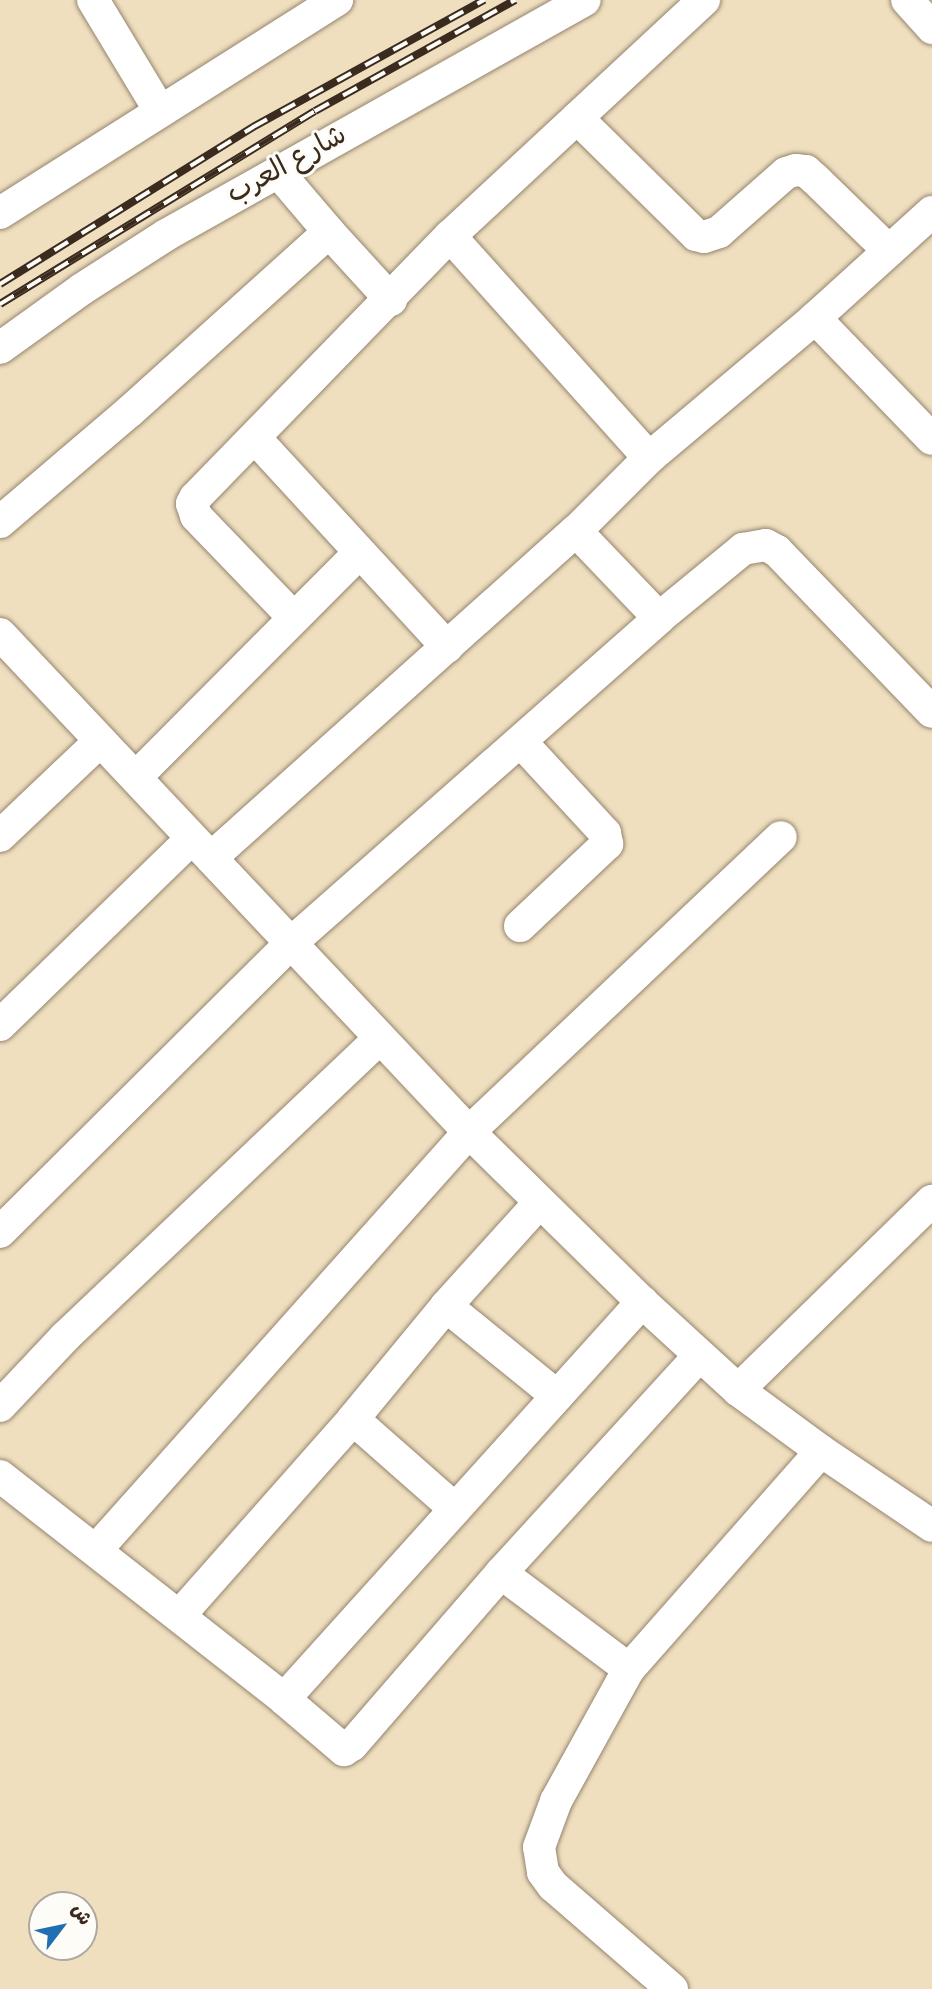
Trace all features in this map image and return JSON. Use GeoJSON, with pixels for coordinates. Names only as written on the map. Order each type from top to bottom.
{"type":"FeatureCollection","features":[{"type":"Feature","properties":{"kind":"street"},"geometry":{"type":"LineString","coordinates":[[93,0],[160,111]]}},
{"type":"Feature","properties":{"kind":"street"},"geometry":{"type":"LineString","coordinates":[[0,213],[337,0]]}},
{"type":"Feature","properties":{"kind":"street","name":"شارع العرب"},"geometry":{"type":"LineString","coordinates":[[0,348],[82,289],[166,235],[586,0]]}},
{"type":"Feature","properties":{"kind":"street"},"geometry":{"type":"LineString","coordinates":[[294,618],[193,510],[195,498],[391,300],[450,236],[704,0]]}},
{"type":"Feature","properties":{"kind":"street"},"geometry":{"type":"LineString","coordinates":[[907,0],[932,29]]}},
{"type":"Feature","properties":{"kind":"street"},"geometry":{"type":"LineString","coordinates":[[577,118],[696,235],[704,237],[719,232],[786,173],[796,170],[806,171],[889,251]]}},
{"type":"Feature","properties":{"kind":"street"},"geometry":{"type":"LineString","coordinates":[[278,172],[391,300]]}},
{"type":"Feature","properties":{"kind":"street"},"geometry":{"type":"LineString","coordinates":[[0,1024],[201,848],[447,647],[576,531],[649,458],[815,318],[932,212]]}},
{"type":"Feature","properties":{"kind":"street"},"geometry":{"type":"LineString","coordinates":[[0,523],[129,412],[329,232]]}},
{"type":"Feature","properties":{"kind":"street"},"geometry":{"type":"LineString","coordinates":[[450,236],[649,458]]}},
{"type":"Feature","properties":{"kind":"street"},"geometry":{"type":"LineString","coordinates":[[815,318],[928,425]]}},
{"type":"Feature","properties":{"kind":"street"},"geometry":{"type":"LineString","coordinates":[[255,438],[447,647]]}},
{"type":"Feature","properties":{"kind":"street"},"geometry":{"type":"LineString","coordinates":[[576,531],[659,618]]}},
{"type":"Feature","properties":{"kind":"street"},"geometry":{"type":"LineString","coordinates":[[0,1232],[291,943],[659,618],[743,549],[765,545],[777,551],[932,712]]}},
{"type":"Feature","properties":{"kind":"street"},"geometry":{"type":"LineString","coordinates":[[136,777],[359,553]]}},
{"type":"Feature","properties":{"kind":"street"},"geometry":{"type":"LineString","coordinates":[[1,637],[469,1132],[642,1302],[738,1390],[821,1451],[932,1526]]}},
{"type":"Feature","properties":{"kind":"street"},"geometry":{"type":"LineString","coordinates":[[0,836],[100,741]]}},
{"type":"Feature","properties":{"kind":"street"},"geometry":{"type":"LineString","coordinates":[[520,926],[604,849],[607,838],[521,742]]}},
{"type":"Feature","properties":{"kind":"street"},"geometry":{"type":"LineString","coordinates":[[96,1550],[469,1132],[781,837]]}},
{"type":"Feature","properties":{"kind":"street"},"geometry":{"type":"LineString","coordinates":[[0,1406],[65,1337],[380,1038]]}},
{"type":"Feature","properties":{"kind":"street"},"geometry":{"type":"LineString","coordinates":[[738,1390],[932,1201]]}},
{"type":"Feature","properties":{"kind":"street"},"geometry":{"type":"LineString","coordinates":[[179,1616],[353,1419],[446,1306],[540,1202]]}},
{"type":"Feature","properties":{"kind":"street"},"geometry":{"type":"LineString","coordinates":[[284,1699],[642,1302]]}},
{"type":"Feature","properties":{"kind":"street"},"geometry":{"type":"LineString","coordinates":[[446,1306],[557,1396]]}},
{"type":"Feature","properties":{"kind":"street"},"geometry":{"type":"LineString","coordinates":[[0,1476],[284,1699],[341,1749],[348,1748],[501,1573],[699,1356]]}},
{"type":"Feature","properties":{"kind":"street"},"geometry":{"type":"LineString","coordinates":[[353,1419],[455,1509]]}},
{"type":"Feature","properties":{"kind":"street"},"geometry":{"type":"LineString","coordinates":[[672,1989],[553,1886],[543,1872],[538,1858],[539,1847],[556,1801],[629,1669],[821,1451]]}},
{"type":"Feature","properties":{"kind":"street"},"geometry":{"type":"LineString","coordinates":[[501,1573],[629,1669]]}},
{"type":"Feature","properties":{"kind":"railway"},"geometry":{"type":"LineString","coordinates":[[0,284],[253,127],[484,0]]}},
{"type":"Feature","properties":{"kind":"railway"},"geometry":{"type":"LineString","coordinates":[[0,304],[315,111],[515,0]]}}]}
